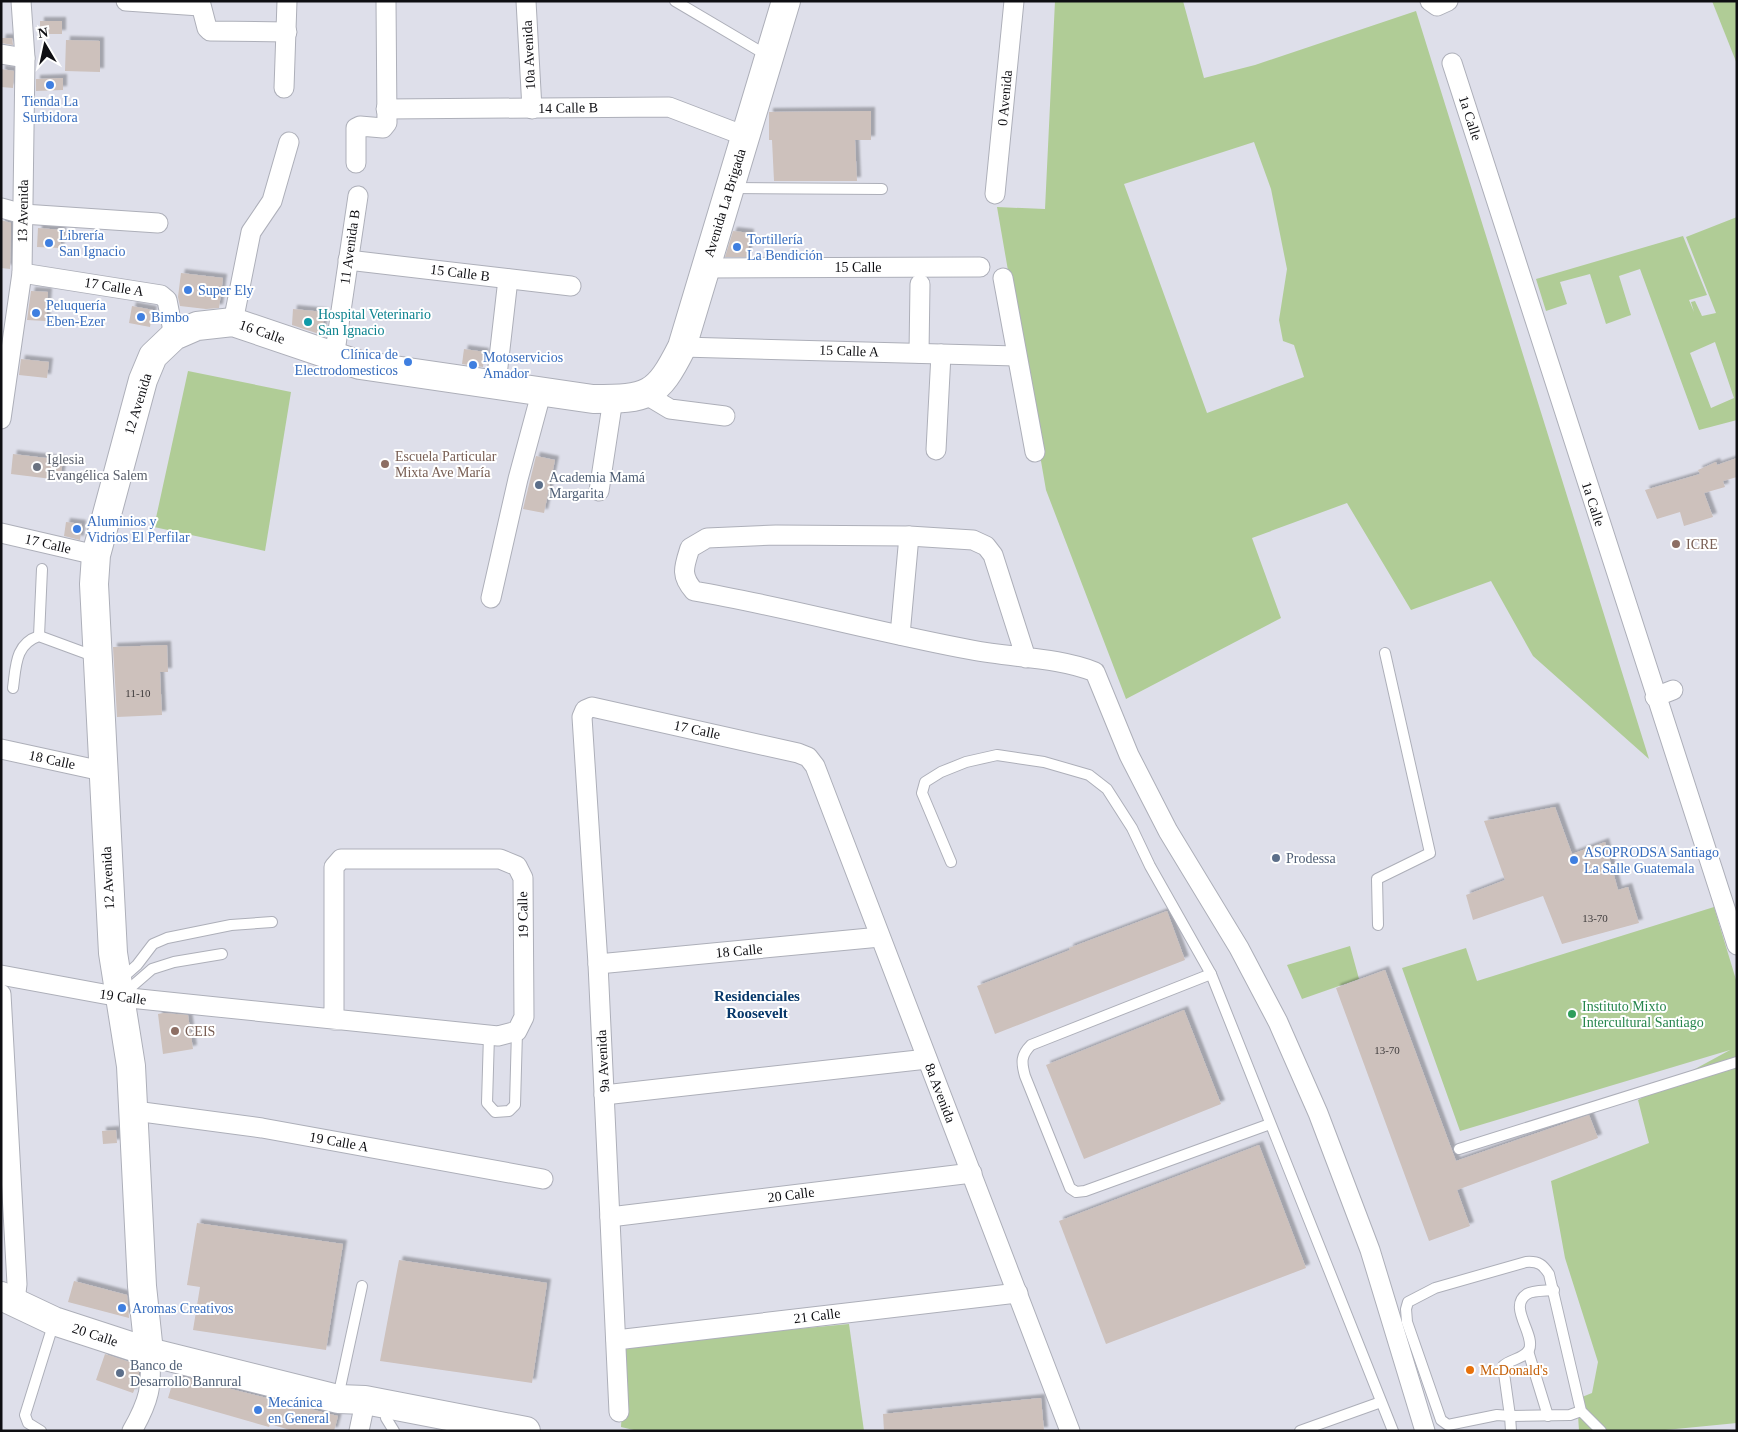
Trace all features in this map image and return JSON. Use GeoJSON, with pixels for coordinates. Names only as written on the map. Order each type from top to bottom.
{"type":"FeatureCollection","features":[{"type":"Feature","properties":{"kind":"main road","name":"Avenida La Brigada"},"geometry":{"type":"LineString","coordinates":[[645,394],[668,375],[682,347],[786,1]]}},
{"type":"Feature","properties":{"kind":"main road","name":"16 Calle"},"geometry":{"type":"LineString","coordinates":[[174,336],[197,326],[232,322],[334,358],[360,365],[542,390],[593,399],[629,399],[645,394]]}},
{"type":"Feature","properties":{"kind":"main road","name":"12 Avenida"},"geometry":{"type":"LineString","coordinates":[[149,1352],[142,1286],[132,1066],[112,953],[94,584],[96,555],[143,380],[153,356],[174,336]]}},
{"type":"Feature","properties":{"kind":"main road","name":"20 Calle"},"geometry":{"type":"LineString","coordinates":[[8,1299],[54,1321],[149,1352],[338,1399],[365,1400],[526,1431]]}},
{"type":"Feature","properties":{"kind":"main road","name":"20 Calle"},"geometry":{"type":"LineString","coordinates":[[338,1399],[376,1423],[446,1431]]}},
{"type":"Feature","properties":{"kind":"street","name":"13 Avenida"},"geometry":{"type":"LineString","coordinates":[[1,419],[4,377],[22,273],[25,58],[21,1]]}},
{"type":"Feature","properties":{"kind":"street"},"geometry":{"type":"LineString","coordinates":[[126,1],[200,3],[207,28],[210,31],[287,32]]}},
{"type":"Feature","properties":{"kind":"street"},"geometry":{"type":"LineString","coordinates":[[284,88],[287,1]]}},
{"type":"Feature","properties":{"kind":"street"},"geometry":{"type":"LineString","coordinates":[[356,163],[356,128],[360,126],[386,127],[386,1]]}},
{"type":"Feature","properties":{"kind":"street","name":"10a Avenida"},"geometry":{"type":"LineString","coordinates":[[526,1],[532,109]]}},
{"type":"Feature","properties":{"kind":"street","name":"0 Avenida"},"geometry":{"type":"LineString","coordinates":[[995,194],[1014,1]]}},
{"type":"Feature","properties":{"kind":"street"},"geometry":{"type":"LineString","coordinates":[[1,54],[25,58]]}},
{"type":"Feature","properties":{"kind":"street","name":"1a Calle"},"geometry":{"type":"LineString","coordinates":[[1452,62],[1655,697],[1737,945]]}},
{"type":"Feature","properties":{"kind":"street","name":"14 Calle B"},"geometry":{"type":"LineString","coordinates":[[386,109],[669,107],[745,136]]}},
{"type":"Feature","properties":{"kind":"street"},"geometry":{"type":"LineString","coordinates":[[232,322],[251,232],[272,201],[289,142]]}},
{"type":"Feature","properties":{"kind":"street","name":"11 Avenida B"},"geometry":{"type":"LineString","coordinates":[[334,358],[358,196]]}},
{"type":"Feature","properties":{"kind":"street"},"geometry":{"type":"LineString","coordinates":[[1,208],[24,214],[158,224]]}},
{"type":"Feature","properties":{"kind":"street","name":"15 Calle B"},"geometry":{"type":"LineString","coordinates":[[348,260],[571,286]]}},
{"type":"Feature","properties":{"kind":"street","name":"15 Calle"},"geometry":{"type":"LineString","coordinates":[[706,268],[980,267]]}},
{"type":"Feature","properties":{"kind":"street","name":"17 Calle A"},"geometry":{"type":"LineString","coordinates":[[22,273],[161,295],[168,300],[174,336]]}},
{"type":"Feature","properties":{"kind":"street"},"geometry":{"type":"LineString","coordinates":[[1003,278],[1035,452]]}},
{"type":"Feature","properties":{"kind":"street"},"geometry":{"type":"LineString","coordinates":[[496,384],[508,279]]}},
{"type":"Feature","properties":{"kind":"street"},"geometry":{"type":"LineString","coordinates":[[919,353],[920,284]]}},
{"type":"Feature","properties":{"kind":"street","name":"15 Calle A"},"geometry":{"type":"LineString","coordinates":[[682,347],[1016,356]]}},
{"type":"Feature","properties":{"kind":"street"},"geometry":{"type":"LineString","coordinates":[[936,450],[941,354]]}},
{"type":"Feature","properties":{"kind":"street"},"geometry":{"type":"LineString","coordinates":[[491,598],[518,479],[542,390]]}},
{"type":"Feature","properties":{"kind":"street"},"geometry":{"type":"LineString","coordinates":[[645,394],[670,409],[725,416]]}},
{"type":"Feature","properties":{"kind":"street"},"geometry":{"type":"LineString","coordinates":[[599,491],[613,399]]}},
{"type":"Feature","properties":{"kind":"street","name":"17 Calle"},"geometry":{"type":"LineString","coordinates":[[1,533],[96,555]]}},
{"type":"Feature","properties":{"kind":"street"},"geometry":{"type":"LineString","coordinates":[[1026,658],[994,555],[986,546],[973,540],[909,536],[776,535],[708,538],[690,548],[684,567],[686,581],[694,591],[972,650],[1026,658],[1081,666],[1095,672],[1129,755],[1168,831],[1239,948],[1278,1022],[1318,1113],[1370,1250],[1425,1431]]}},
{"type":"Feature","properties":{"kind":"street"},"geometry":{"type":"LineString","coordinates":[[900,634],[909,536]]}},
{"type":"Feature","properties":{"kind":"street"},"geometry":{"type":"LineString","coordinates":[[1655,697],[1673,690]]}},
{"type":"Feature","properties":{"kind":"street","name":"17 Calle"},"geometry":{"type":"LineString","coordinates":[[585,710],[592,707],[798,752],[808,757]]}},
{"type":"Feature","properties":{"kind":"street","name":"9a Avenida"},"geometry":{"type":"LineString","coordinates":[[585,710],[582,717],[598,964],[619,1412]]}},
{"type":"Feature","properties":{"kind":"street","name":"18 Calle"},"geometry":{"type":"LineString","coordinates":[[1,749],[102,771]]}},
{"type":"Feature","properties":{"kind":"street","name":"8a Avenida"},"geometry":{"type":"LineString","coordinates":[[808,757],[815,766],[1070,1431]]}},
{"type":"Feature","properties":{"kind":"street","name":"19 Calle"},"geometry":{"type":"LineString","coordinates":[[1,975],[334,1020],[498,1036],[517,1031],[524,1017],[523,878],[517,866],[500,859],[341,859],[334,867],[334,1020]]}},
{"type":"Feature","properties":{"kind":"street","name":"18 Calle"},"geometry":{"type":"LineString","coordinates":[[598,964],[880,937]]}},
{"type":"Feature","properties":{"kind":"street"},"geometry":{"type":"LineString","coordinates":[[1,994],[17,1284],[8,1299]]}},
{"type":"Feature","properties":{"kind":"street"},"geometry":{"type":"LineString","coordinates":[[604,1095],[927,1059]]}},
{"type":"Feature","properties":{"kind":"street","name":"19 Calle A"},"geometry":{"type":"LineString","coordinates":[[135,1111],[262,1128],[543,1179]]}},
{"type":"Feature","properties":{"kind":"street","name":"20 Calle"},"geometry":{"type":"LineString","coordinates":[[610,1217],[972,1173]]}},
{"type":"Feature","properties":{"kind":"street","name":"21 Calle"},"geometry":{"type":"LineString","coordinates":[[616,1340],[1018,1293]]}},
{"type":"Feature","properties":{"kind":"street","name":"12 Avenida"},"geometry":{"type":"LineString","coordinates":[[132,1431],[145,1408],[152,1377],[149,1352]]}},
{"type":"Feature","properties":{"kind":"lane"},"geometry":{"type":"LineString","coordinates":[[676,1],[769,57]]}},
{"type":"Feature","properties":{"kind":"lane"},"geometry":{"type":"LineString","coordinates":[[730,188],[882,189]]}},
{"type":"Feature","properties":{"kind":"lane"},"geometry":{"type":"LineString","coordinates":[[39,636],[42,569]]}},
{"type":"Feature","properties":{"kind":"lane"},"geometry":{"type":"LineString","coordinates":[[13,688],[17,654],[26,643],[39,636],[98,657]]}},
{"type":"Feature","properties":{"kind":"lane"},"geometry":{"type":"LineString","coordinates":[[1378,925],[1377,879],[1430,853],[1385,653]]}},
{"type":"Feature","properties":{"kind":"lane"},"geometry":{"type":"LineString","coordinates":[[951,862],[922,793],[925,782],[949,768],[997,755],[1044,762],[1089,775],[1107,788],[1132,828],[1150,866],[1211,974],[1393,1431]]}},
{"type":"Feature","properties":{"kind":"lane"},"geometry":{"type":"LineString","coordinates":[[118,990],[153,944],[167,938],[231,925],[272,922]]}},
{"type":"Feature","properties":{"kind":"lane"},"geometry":{"type":"LineString","coordinates":[[118,990],[152,969],[174,962],[222,954]]}},
{"type":"Feature","properties":{"kind":"lane"},"geometry":{"type":"LineString","coordinates":[[1211,974],[1031,1045],[1023,1053],[1022,1063],[1028,1084],[1070,1188],[1076,1192],[1084,1191],[1270,1124]]}},
{"type":"Feature","properties":{"kind":"lane"},"geometry":{"type":"LineString","coordinates":[[489,1035],[487,1103],[495,1112],[509,1111],[515,1105],[517,1031]]}},
{"type":"Feature","properties":{"kind":"lane"},"geometry":{"type":"LineString","coordinates":[[1459,1149],[1737,1062]]}},
{"type":"Feature","properties":{"kind":"lane"},"geometry":{"type":"LineString","coordinates":[[1581,1411],[1570,1415],[1498,1416],[1448,1425],[1441,1420],[1407,1322],[1406,1309],[1408,1302],[1435,1288],[1526,1262],[1535,1261],[1543,1265],[1550,1274],[1581,1411],[1600,1431]]}},
{"type":"Feature","properties":{"kind":"lane"},"geometry":{"type":"LineString","coordinates":[[338,1399],[362,1286]]}},
{"type":"Feature","properties":{"kind":"lane"},"geometry":{"type":"LineString","coordinates":[[1548,1416],[1528,1350],[1530,1340],[1520,1311],[1521,1301],[1527,1294],[1554,1290]]}},
{"type":"Feature","properties":{"kind":"lane"},"geometry":{"type":"LineString","coordinates":[[41,1431],[28,1423],[26,1415],[54,1321]]}},
{"type":"Feature","properties":{"kind":"lane"},"geometry":{"type":"LineString","coordinates":[[1511,1431],[1503,1366],[1507,1361],[1523,1356],[1528,1350]]}},
{"type":"Feature","properties":{"kind":"lane"},"geometry":{"type":"LineString","coordinates":[[1300,1431],[1381,1402]]}},
{"type":"Feature","properties":{"kind":"green space"},"geometry":{"type":"Polygon","coordinates":[[[1055,1],[1183,1],[1204,78],[1255,65],[1416,11],[1649,759],[1533,656],[1491,581],[1411,610],[1347,503],[1252,538],[1281,618],[1126,699],[1046,490],[997,207],[1045,209],[1055,1]],[[1254,142],[1124,184],[1207,413],[1304,377],[1294,345],[1283,341],[1279,320],[1287,269],[1271,189],[1254,142]]]}},
{"type":"Feature","properties":{"kind":"green space"},"geometry":{"type":"Polygon","coordinates":[[[1712,1],[1737,1],[1737,64],[1712,1]]]}},
{"type":"Feature","properties":{"kind":"green space"},"geometry":{"type":"Polygon","coordinates":[[[1737,217],[1737,420],[1699,430],[1640,269],[1619,276],[1631,315],[1606,324],[1590,274],[1560,282],[1567,304],[1546,311],[1536,279],[1683,236],[1707,295],[1689,300],[1694,312],[1691,302],[1695,301],[1702,316],[1716,313],[1686,237],[1737,217]],[[1715,342],[1690,353],[1711,408],[1734,398],[1715,342]]]}},
{"type":"Feature","properties":{"kind":"green space"},"geometry":{"type":"Polygon","coordinates":[[[188,371],[291,392],[265,551],[154,527],[188,371]]]}},
{"type":"Feature","properties":{"kind":"green space"},"geometry":{"type":"Polygon","coordinates":[[[1714,907],[1737,983],[1737,1423],[1655,1431],[1579,1431],[1577,1399],[1592,1393],[1598,1362],[1565,1258],[1551,1181],[1649,1143],[1638,1100],[1730,1050],[1460,1131],[1402,968],[1466,948],[1477,981],[1714,907]]]}},
{"type":"Feature","properties":{"kind":"green space"},"geometry":{"type":"Polygon","coordinates":[[[1350,946],[1359,979],[1302,999],[1287,965],[1350,946]]]}},
{"type":"Feature","properties":{"kind":"green space"},"geometry":{"type":"Polygon","coordinates":[[[849,1324],[864,1431],[638,1431],[621,1427],[626,1345],[849,1324]]]}},
{"type":"Feature","properties":{"kind":"building"},"geometry":{"type":"Polygon","coordinates":[[[40,21],[62,21],[62,34],[40,34],[40,21]]]}},
{"type":"Feature","properties":{"kind":"building"},"geometry":{"type":"Polygon","coordinates":[[[2,38],[12,38],[13,45],[1,43],[2,38]]]}},
{"type":"Feature","properties":{"kind":"building"},"geometry":{"type":"Polygon","coordinates":[[[66,40],[100,41],[100,72],[65,71],[66,40]]]}},
{"type":"Feature","properties":{"kind":"building"},"geometry":{"type":"Polygon","coordinates":[[[1,69],[14,71],[13,88],[1,87],[1,69]]]}},
{"type":"Feature","properties":{"kind":"building","name":"Tienda La Surbidora"},"geometry":{"type":"Polygon","coordinates":[[[63,78],[63,90],[36,91],[36,79],[63,78]]]}},
{"type":"Feature","properties":{"kind":"building"},"geometry":{"type":"Polygon","coordinates":[[[871,111],[871,140],[855,140],[857,181],[774,181],[772,140],[769,140],[769,112],[871,111]]]}},
{"type":"Feature","properties":{"kind":"building"},"geometry":{"type":"Polygon","coordinates":[[[1,220],[11,223],[10,269],[1,268],[1,220]]]}},
{"type":"Feature","properties":{"kind":"building"},"geometry":{"type":"Polygon","coordinates":[[[38,228],[62,230],[60,248],[37,247],[38,228]]]}},
{"type":"Feature","properties":{"kind":"building"},"geometry":{"type":"Polygon","coordinates":[[[733,231],[750,233],[747,257],[725,257],[733,231]]]}},
{"type":"Feature","properties":{"kind":"building"},"geometry":{"type":"Polygon","coordinates":[[[181,273],[223,278],[219,308],[206,309],[180,306],[178,297],[181,273]]]}},
{"type":"Feature","properties":{"kind":"building"},"geometry":{"type":"Polygon","coordinates":[[[31,291],[48,292],[46,321],[27,320],[31,291]]]}},
{"type":"Feature","properties":{"kind":"building","name":"Bimbo"},"geometry":{"type":"Polygon","coordinates":[[[132,306],[153,310],[150,327],[129,323],[132,306]]]}},
{"type":"Feature","properties":{"kind":"building","name":"Hospital Veterinario San Ignacio"},"geometry":{"type":"Polygon","coordinates":[[[293,309],[324,312],[322,335],[292,325],[293,309]]]}},
{"type":"Feature","properties":{"kind":"building"},"geometry":{"type":"Polygon","coordinates":[[[464,349],[485,352],[483,367],[462,364],[464,349]]]}},
{"type":"Feature","properties":{"kind":"building"},"geometry":{"type":"Polygon","coordinates":[[[21,359],[49,362],[47,378],[19,375],[21,359]]]}},
{"type":"Feature","properties":{"kind":"building","name":"Iglesia Evangélica Salem"},"geometry":{"type":"Polygon","coordinates":[[[13,454],[63,460],[60,480],[11,474],[13,454]]]}},
{"type":"Feature","properties":{"kind":"building","name":"Academia Mamá Margarita"},"geometry":{"type":"Polygon","coordinates":[[[536,456],[555,460],[544,513],[523,509],[536,456]]]}},
{"type":"Feature","properties":{"kind":"building"},"geometry":{"type":"Polygon","coordinates":[[[1737,458],[1737,477],[1723,481],[1725,487],[1704,493],[1713,517],[1684,526],[1680,512],[1657,519],[1645,490],[1700,474],[1698,470],[1716,462],[1717,465],[1737,458]]]}},
{"type":"Feature","properties":{"kind":"building"},"geometry":{"type":"Polygon","coordinates":[[[66,522],[82,524],[80,540],[64,536],[66,522]]]}},
{"type":"Feature","properties":{"kind":"building"},"geometry":{"type":"Polygon","coordinates":[[[167,645],[168,672],[160,672],[162,715],[117,717],[113,647],[167,645]]]}},
{"type":"Feature","properties":{"kind":"building"},"geometry":{"type":"Polygon","coordinates":[[[1555,807],[1572,854],[1605,842],[1618,890],[1628,887],[1639,923],[1562,944],[1543,896],[1473,920],[1466,895],[1505,880],[1484,821],[1555,807]]]}},
{"type":"Feature","properties":{"kind":"building"},"geometry":{"type":"Polygon","coordinates":[[[1167,911],[1185,960],[995,1034],[977,986],[1070,950],[1069,948],[1167,911]]]}},
{"type":"Feature","properties":{"kind":"building"},"geometry":{"type":"Polygon","coordinates":[[[1385,970],[1456,1161],[1589,1115],[1598,1138],[1457,1190],[1470,1226],[1429,1241],[1336,988],[1385,970]]]}},
{"type":"Feature","properties":{"kind":"building"},"geometry":{"type":"Polygon","coordinates":[[[1184,1010],[1221,1104],[1084,1159],[1046,1065],[1184,1010]]]}},
{"type":"Feature","properties":{"kind":"building","name":"CEIS"},"geometry":{"type":"Polygon","coordinates":[[[158,1014],[188,1015],[193,1049],[163,1054],[158,1014]]]}},
{"type":"Feature","properties":{"kind":"building"},"geometry":{"type":"Polygon","coordinates":[[[116,1130],[117,1143],[103,1144],[102,1131],[116,1130]]]}},
{"type":"Feature","properties":{"kind":"building"},"geometry":{"type":"Polygon","coordinates":[[[1259,1145],[1306,1268],[1106,1344],[1059,1221],[1259,1145]]]}},
{"type":"Feature","properties":{"kind":"building"},"geometry":{"type":"Polygon","coordinates":[[[197,1223],[343,1244],[326,1350],[193,1330],[200,1287],[187,1285],[197,1223]]]}},
{"type":"Feature","properties":{"kind":"building"},"geometry":{"type":"Polygon","coordinates":[[[399,1260],[547,1283],[532,1383],[380,1361],[399,1260]]]}},
{"type":"Feature","properties":{"kind":"building"},"geometry":{"type":"Polygon","coordinates":[[[74,1281],[127,1295],[129,1318],[68,1302],[74,1281]]]}},
{"type":"Feature","properties":{"kind":"building","name":"Banco de Desarrollo Banrural"},"geometry":{"type":"Polygon","coordinates":[[[105,1354],[139,1365],[139,1378],[133,1393],[96,1380],[105,1354]]]}},
{"type":"Feature","properties":{"kind":"building"},"geometry":{"type":"Polygon","coordinates":[[[175,1375],[338,1416],[334,1431],[293,1431],[270,1424],[269,1427],[168,1398],[175,1375]]]}},
{"type":"Feature","properties":{"kind":"building"},"geometry":{"type":"Polygon","coordinates":[[[1041,1398],[1044,1431],[884,1431],[883,1414],[1041,1398]]]}},
{"type":"Feature","properties":{"kind":"place","name":"Tienda La Surbidora"},"geometry":{"type":"Point","coordinates":[50,85]}},
{"type":"Feature","properties":{"kind":"place","name":"Librería San Ignacio"},"geometry":{"type":"Point","coordinates":[49,243]}},
{"type":"Feature","properties":{"kind":"place","name":"Tortillería La Bendición"},"geometry":{"type":"Point","coordinates":[737,247]}},
{"type":"Feature","properties":{"kind":"place","name":"Super Ely"},"geometry":{"type":"Point","coordinates":[188,290]}},
{"type":"Feature","properties":{"kind":"place","name":"Peluquería Eben-Ezer"},"geometry":{"type":"Point","coordinates":[36,313]}},
{"type":"Feature","properties":{"kind":"place","name":"Bimbo"},"geometry":{"type":"Point","coordinates":[141,317]}},
{"type":"Feature","properties":{"kind":"place","name":"Hospital Veterinario San Ignacio"},"geometry":{"type":"Point","coordinates":[308,322]}},
{"type":"Feature","properties":{"kind":"place","name":"Clínica de Electrodomesticos"},"geometry":{"type":"Point","coordinates":[408,362]}},
{"type":"Feature","properties":{"kind":"place","name":"Motoservicios Amador"},"geometry":{"type":"Point","coordinates":[473,365]}},
{"type":"Feature","properties":{"kind":"place","name":"Escuela Particular Mixta Ave María"},"geometry":{"type":"Point","coordinates":[385,464]}},
{"type":"Feature","properties":{"kind":"place","name":"Iglesia Evangélica Salem"},"geometry":{"type":"Point","coordinates":[37,467]}},
{"type":"Feature","properties":{"kind":"place","name":"Academia Mamá Margarita"},"geometry":{"type":"Point","coordinates":[539,485]}},
{"type":"Feature","properties":{"kind":"place","name":"Aluminios y Vidrios El Perfilar"},"geometry":{"type":"Point","coordinates":[77,529]}},
{"type":"Feature","properties":{"kind":"place","name":"ICRE"},"geometry":{"type":"Point","coordinates":[1676,544]}},
{"type":"Feature","properties":{"kind":"place","name":"Prodessa"},"geometry":{"type":"Point","coordinates":[1276,858]}},
{"type":"Feature","properties":{"kind":"place","name":"ASOPRODSA Santiago La Salle Guatemala"},"geometry":{"type":"Point","coordinates":[1574,860]}},
{"type":"Feature","properties":{"kind":"place","name":"Instituto Mixto Intercultural Santiago"},"geometry":{"type":"Point","coordinates":[1572,1014]}},
{"type":"Feature","properties":{"kind":"place","name":"CEIS"},"geometry":{"type":"Point","coordinates":[175,1031]}},
{"type":"Feature","properties":{"kind":"place","name":"Aromas Creativos"},"geometry":{"type":"Point","coordinates":[122,1308]}},
{"type":"Feature","properties":{"kind":"place","name":"McDonald's"},"geometry":{"type":"Point","coordinates":[1470,1370]}},
{"type":"Feature","properties":{"kind":"place","name":"Banco de Desarrollo Banrural"},"geometry":{"type":"Point","coordinates":[120,1373]}},
{"type":"Feature","properties":{"kind":"place","name":"Mecánica en General"},"geometry":{"type":"Point","coordinates":[258,1410]}},
{"type":"Feature","properties":{"kind":"district","name":"Residenciales Roosevelt"},"geometry":{"type":"Point","coordinates":[757,1004]}}]}
